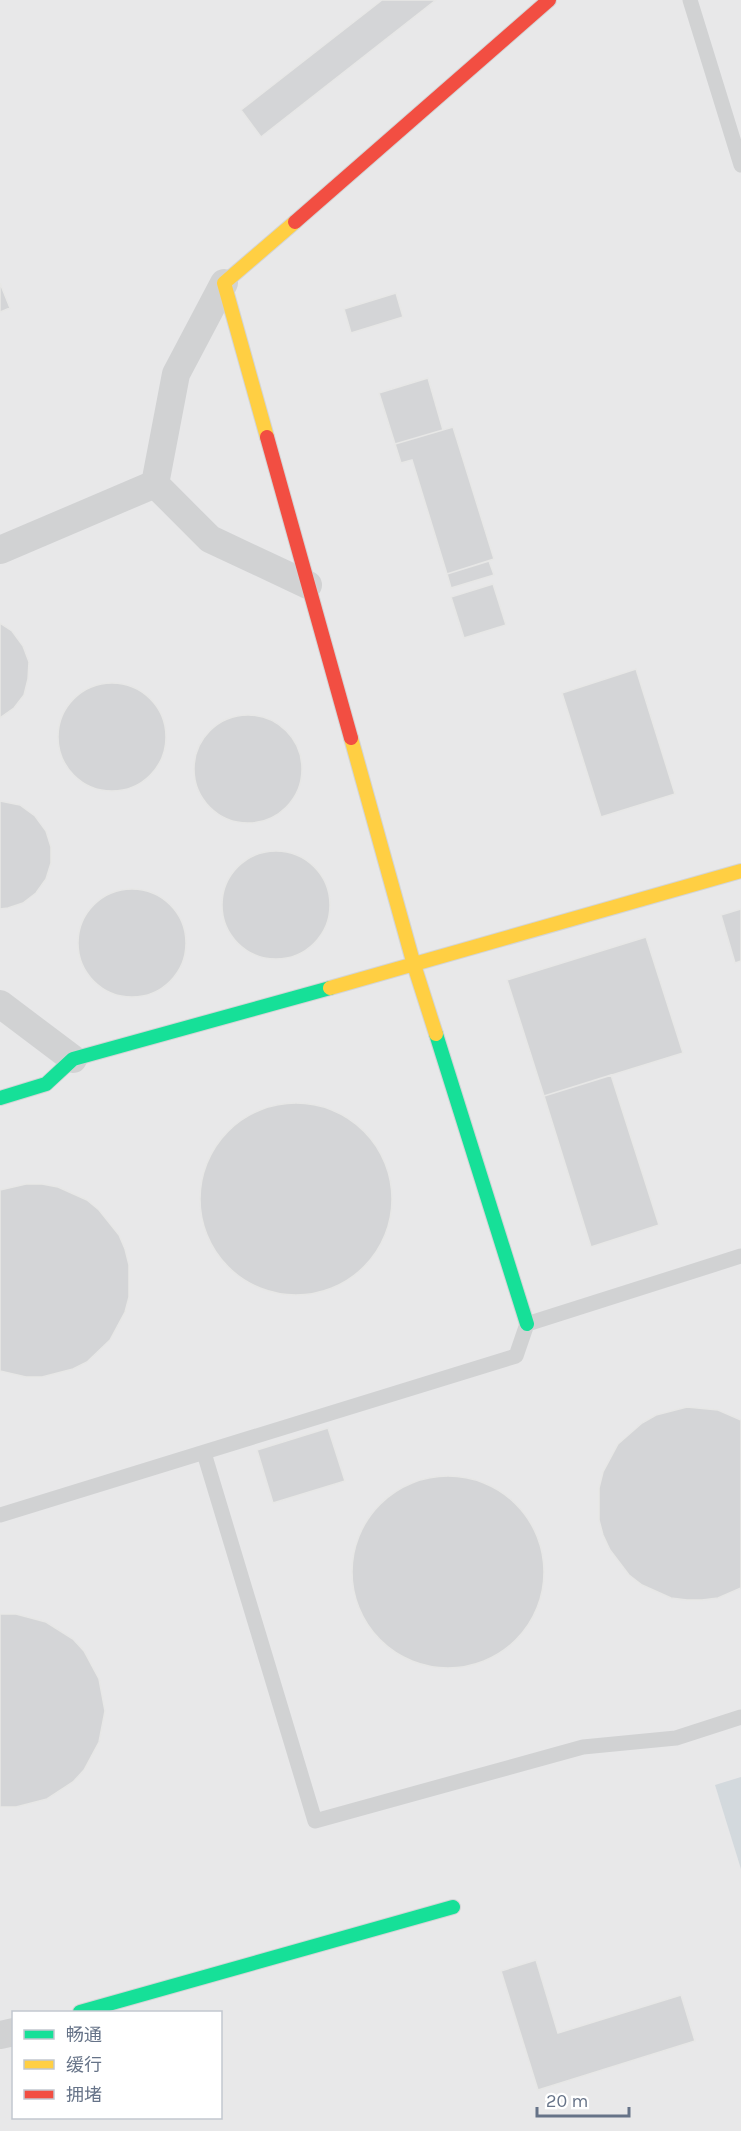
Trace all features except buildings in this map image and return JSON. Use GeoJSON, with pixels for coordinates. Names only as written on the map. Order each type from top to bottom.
{"type":"FeatureCollection","features":[{"type":"Feature","properties":{"kind":"street"},"geometry":{"type":"LineString","coordinates":[[154,484],[176,374],[224,283],[549,0]]}},
{"type":"Feature","properties":{"kind":"street"},"geometry":{"type":"LineString","coordinates":[[224,283],[414,965],[527,1324]]}},
{"type":"Feature","properties":{"kind":"street"},"geometry":{"type":"LineString","coordinates":[[0,550],[154,484]]}},
{"type":"Feature","properties":{"kind":"street"},"geometry":{"type":"LineString","coordinates":[[154,484],[210,539],[308,585]]}},
{"type":"Feature","properties":{"kind":"street"},"geometry":{"type":"LineString","coordinates":[[0,1098],[46,1084],[73,1059],[414,965],[741,871]]}},
{"type":"Feature","properties":{"kind":"street"},"geometry":{"type":"LineString","coordinates":[[0,1004],[73,1059]]}},
{"type":"Feature","properties":{"kind":"street"},"geometry":{"type":"LineString","coordinates":[[87,2011],[453,1907]]}},
{"type":"Feature","properties":{"kind":"lane"},"geometry":{"type":"LineString","coordinates":[[690,0],[741,165]]}},
{"type":"Feature","properties":{"kind":"lane"},"geometry":{"type":"LineString","coordinates":[[0,1515],[516,1356],[527,1324],[741,1256]]}},
{"type":"Feature","properties":{"kind":"lane"},"geometry":{"type":"LineString","coordinates":[[204,1453],[315,1821],[583,1747],[676,1738],[741,1717]]}},
{"type":"Feature","properties":{"kind":"shaded area"},"geometry":{"type":"Polygon","coordinates":[[[0,0],[741,0],[741,2131],[0,2131],[0,0]]]}},
{"type":"Feature","properties":{"kind":"shaded area"},"geometry":{"type":"Polygon","coordinates":[[[741,1777],[741,1869],[715,1785],[741,1777]]]}},
{"type":"Feature","properties":{"kind":"traffic: fast"},"geometry":{"type":"LineString","coordinates":[[0,1098],[46,1084],[73,1059],[330,988]]}},
{"type":"Feature","properties":{"kind":"traffic: fast"},"geometry":{"type":"LineString","coordinates":[[436,1034],[527,1324]]}},
{"type":"Feature","properties":{"kind":"traffic: fast"},"geometry":{"type":"LineString","coordinates":[[84,2011],[453,1907]]}},
{"type":"Feature","properties":{"kind":"traffic: slow"},"geometry":{"type":"LineString","coordinates":[[267,437],[224,283],[295,222]]}},
{"type":"Feature","properties":{"kind":"traffic: slow"},"geometry":{"type":"LineString","coordinates":[[351,738],[414,965],[436,1034]]}},
{"type":"Feature","properties":{"kind":"traffic: slow"},"geometry":{"type":"LineString","coordinates":[[330,988],[741,871]]}},
{"type":"Feature","properties":{"kind":"traffic: jam"},"geometry":{"type":"LineString","coordinates":[[295,222],[549,0]]}},
{"type":"Feature","properties":{"kind":"traffic: jam"},"geometry":{"type":"LineString","coordinates":[[267,437],[351,738]]}}]}
